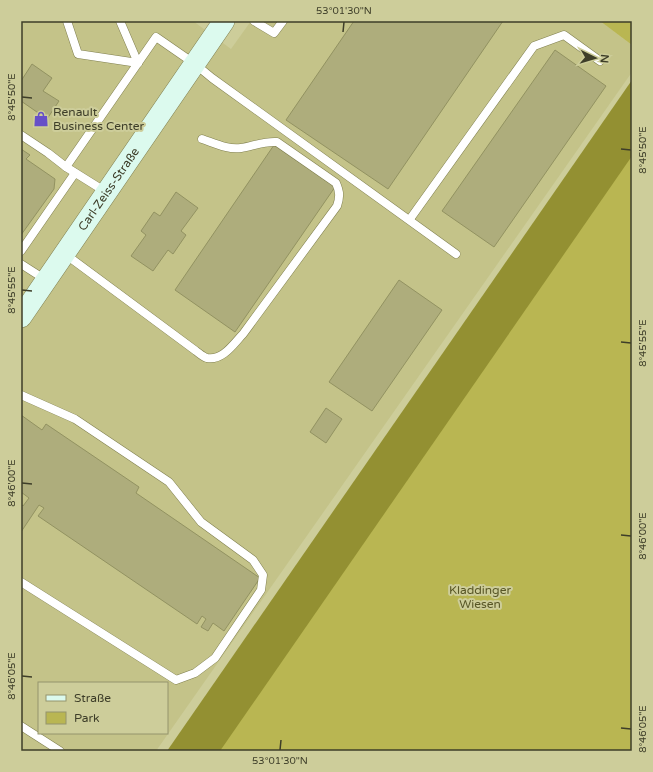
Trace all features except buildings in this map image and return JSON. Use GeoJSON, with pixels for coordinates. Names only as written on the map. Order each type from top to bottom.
{"type":"FeatureCollection","features":[{"type":"Feature","properties":{"kind":"main road","name":"Carl-Zeiss-Straße"},"geometry":{"type":"LineString","coordinates":[[21,318],[224,21]]}},
{"type":"Feature","properties":{"kind":"lane"},"geometry":{"type":"LineString","coordinates":[[67,21],[78,54],[138,63]]}},
{"type":"Feature","properties":{"kind":"lane"},"geometry":{"type":"LineString","coordinates":[[120,21],[138,63]]}},
{"type":"Feature","properties":{"kind":"lane"},"geometry":{"type":"LineString","coordinates":[[254,21],[274,33],[282,21]]}},
{"type":"Feature","properties":{"kind":"lane"},"geometry":{"type":"LineString","coordinates":[[410,219],[534,46],[564,35],[600,61]]}},
{"type":"Feature","properties":{"kind":"lane"},"geometry":{"type":"LineString","coordinates":[[66,168],[156,37],[410,219],[456,254]]}},
{"type":"Feature","properties":{"kind":"lane"},"geometry":{"type":"LineString","coordinates":[[21,135],[48,153],[66,168],[107,192]]}},
{"type":"Feature","properties":{"kind":"lane"},"geometry":{"type":"LineString","coordinates":[[65,254],[196,352],[207,358],[216,358],[226,353],[243,334],[336,206],[340,191],[336,183],[277,142],[268,141],[239,148],[224,147],[202,138]]}},
{"type":"Feature","properties":{"kind":"lane"},"geometry":{"type":"LineString","coordinates":[[21,251],[75,173]]}},
{"type":"Feature","properties":{"kind":"lane"},"geometry":{"type":"LineString","coordinates":[[21,264],[47,280]]}},
{"type":"Feature","properties":{"kind":"lane"},"geometry":{"type":"LineString","coordinates":[[21,395],[75,419],[169,482],[201,522],[253,560],[264,575],[261,590],[215,658],[195,673],[176,680],[21,582]]}},
{"type":"Feature","properties":{"kind":"lane"},"geometry":{"type":"LineString","coordinates":[[21,726],[60,751]]}},
{"type":"Feature","properties":{"kind":"shaded area"},"geometry":{"type":"Polygon","coordinates":[[[21,21],[193,21],[231,49],[251,21],[600,21],[632,45],[632,72],[168,734],[168,682],[38,682],[38,734],[168,734],[156,751],[21,751],[21,21]]]}},
{"type":"Feature","properties":{"kind":"shaded area"},"geometry":{"type":"Polygon","coordinates":[[[632,80],[632,156],[220,751],[167,751],[632,80]]]}},
{"type":"Feature","properties":{"kind":"green space"},"geometry":{"type":"Polygon","coordinates":[[[600,21],[632,21],[632,45],[600,21]]]}},
{"type":"Feature","properties":{"kind":"green space","name":"Kladdinger Wiesen"},"geometry":{"type":"Polygon","coordinates":[[[632,113],[632,751],[188,751],[632,113]]]}},
{"type":"Feature","properties":{"kind":"place","name":"Renault Business Center"},"geometry":{"type":"Point","coordinates":[41,119]}}]}
